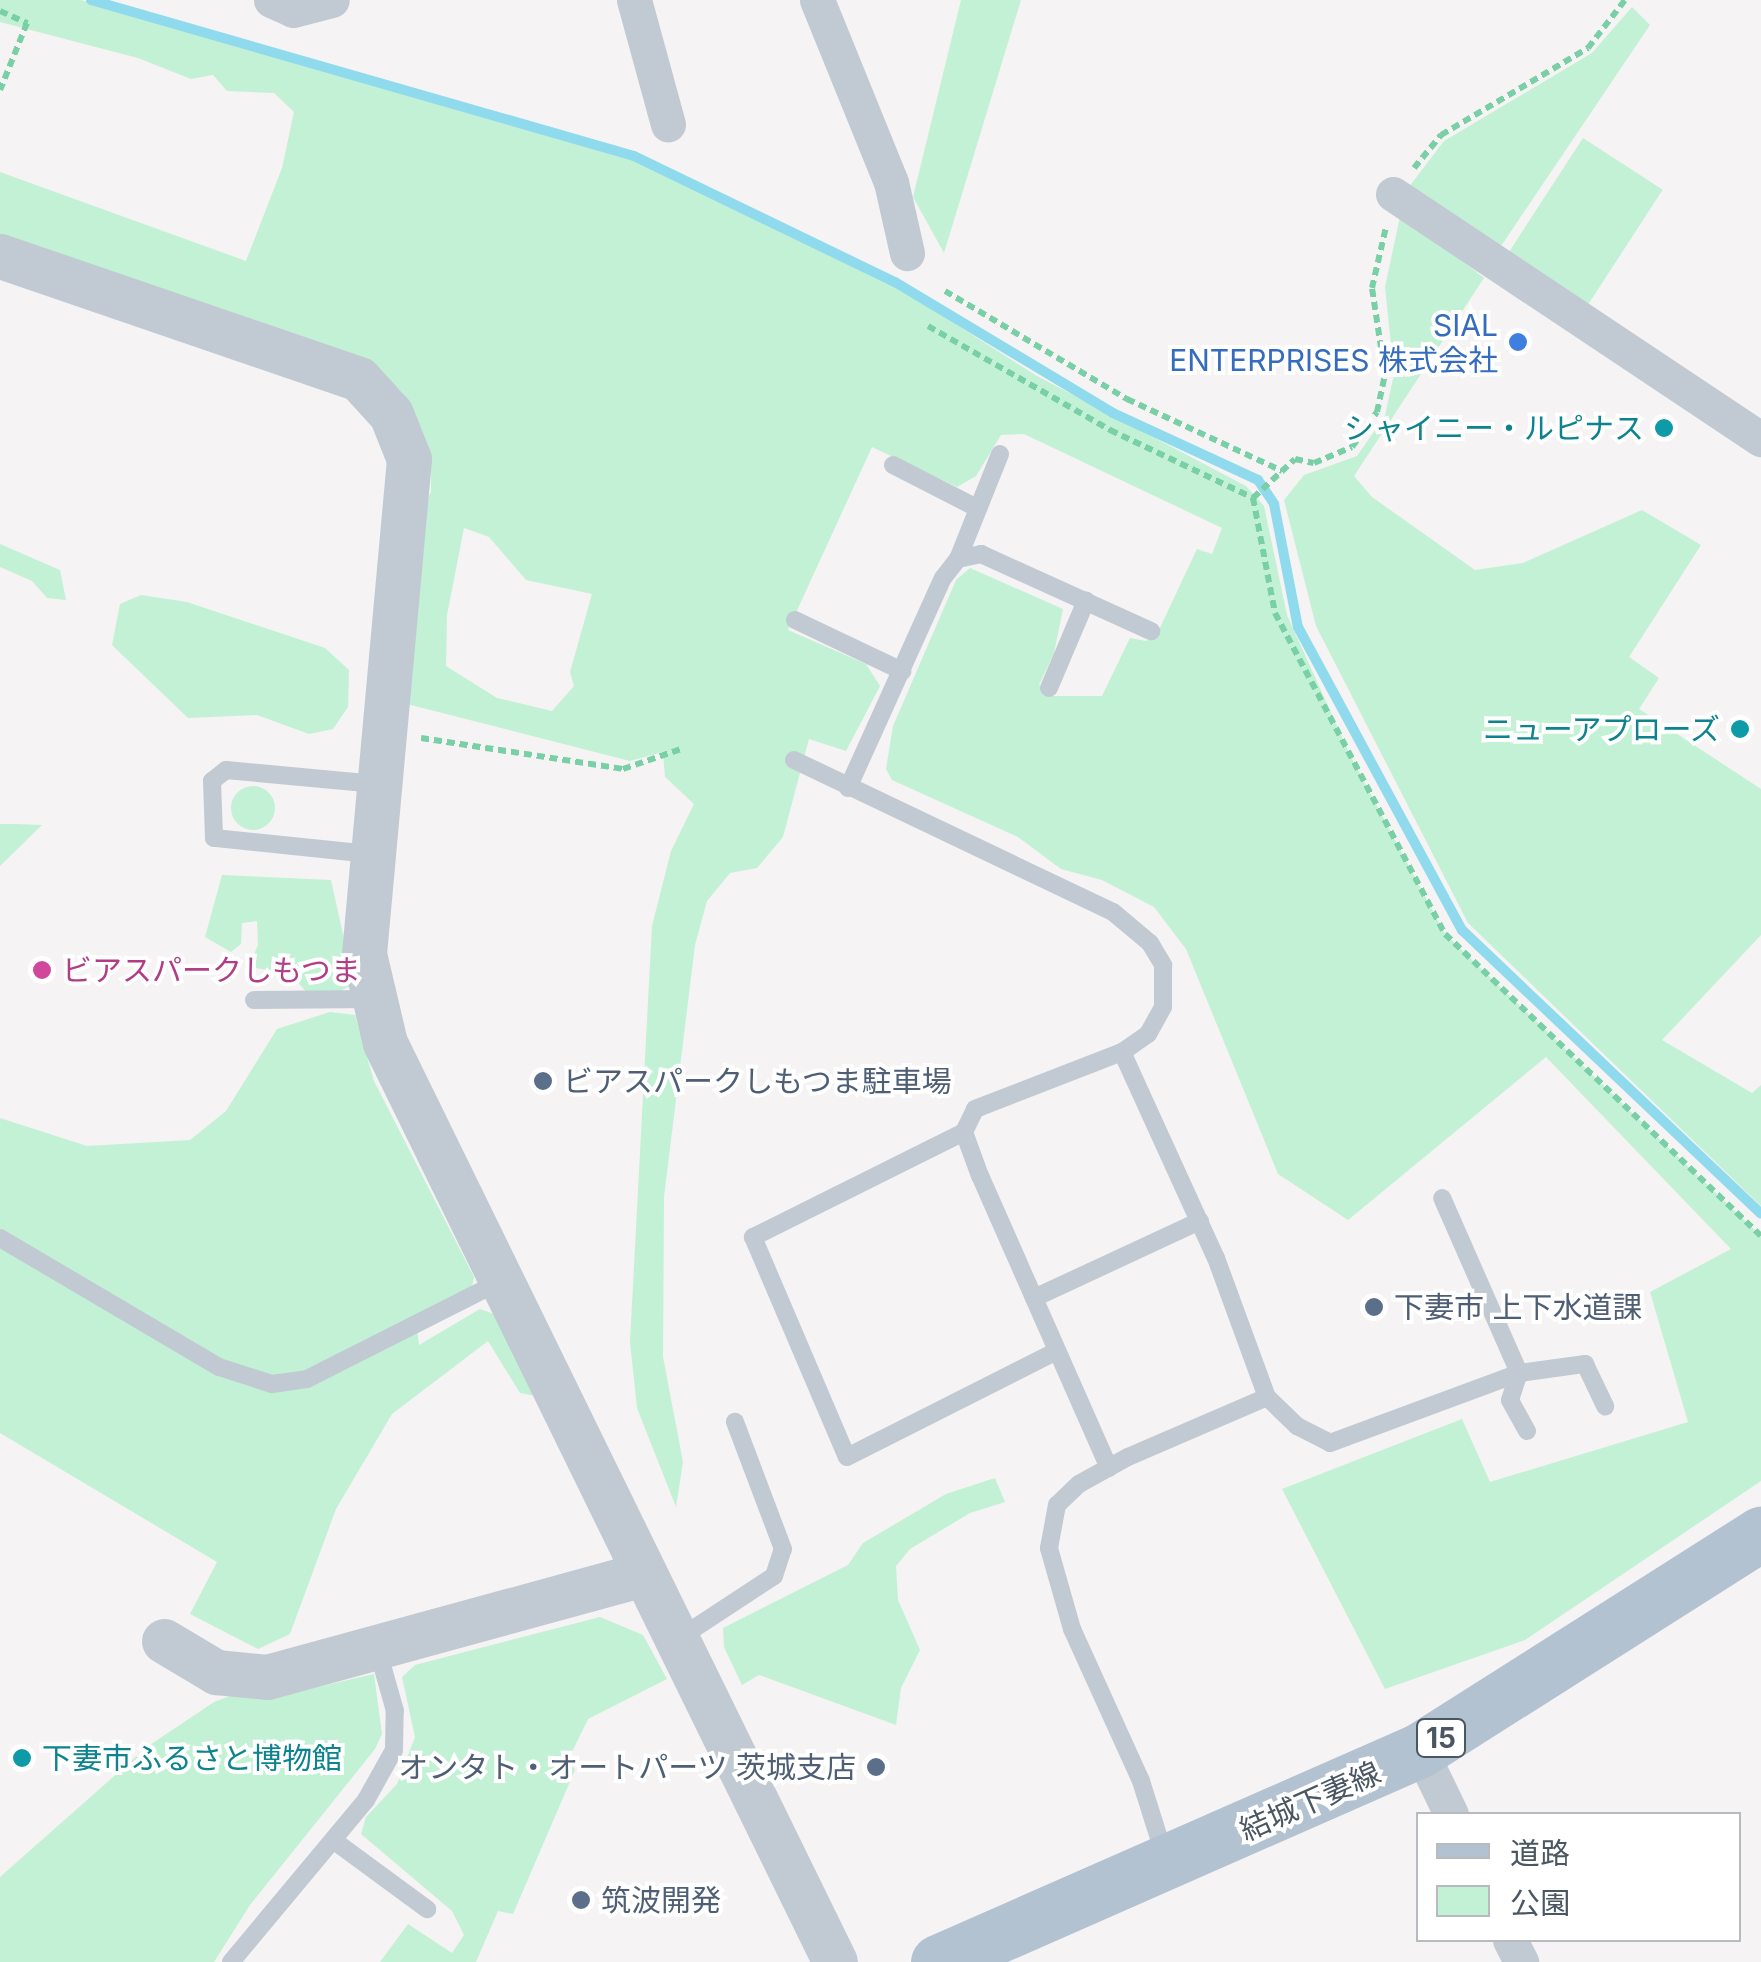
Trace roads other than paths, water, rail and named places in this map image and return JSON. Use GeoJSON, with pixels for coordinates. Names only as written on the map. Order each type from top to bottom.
{"type":"FeatureCollection","features":[{"type":"Feature","properties":{"kind":"main road","name":"結城下妻線"},"geometry":{"type":"LineString","coordinates":[[938,1962],[1420,1750],[1761,1534]]}},
{"type":"Feature","properties":{"kind":"street"},"geometry":{"type":"LineString","coordinates":[[271,0],[293,10],[332,0]]}},
{"type":"Feature","properties":{"kind":"street"},"geometry":{"type":"LineString","coordinates":[[634,0],[668,124]]}},
{"type":"Feature","properties":{"kind":"street"},"geometry":{"type":"LineString","coordinates":[[817,0],[891,182],[907,253]]}},
{"type":"Feature","properties":{"kind":"street"},"geometry":{"type":"LineString","coordinates":[[1393,194],[1761,439]]}},
{"type":"Feature","properties":{"kind":"street"},"geometry":{"type":"LineString","coordinates":[[0,256],[359,379],[392,414],[410,459],[370,854],[364,954],[374,998],[407,1095],[835,1962]]}},
{"type":"Feature","properties":{"kind":"street"},"geometry":{"type":"LineString","coordinates":[[164,1640],[216,1672],[266,1677],[378,1651],[644,1574]]}},
{"type":"Feature","properties":{"kind":"street"},"geometry":{"type":"LineString","coordinates":[[1420,1750],[1450,1812]]}},
{"type":"Feature","properties":{"kind":"lane"},"geometry":{"type":"LineString","coordinates":[[848,788],[943,578],[958,559],[975,507],[1000,454]]}},
{"type":"Feature","properties":{"kind":"lane"},"geometry":{"type":"LineString","coordinates":[[893,465],[975,507]]}},
{"type":"Feature","properties":{"kind":"lane"},"geometry":{"type":"LineString","coordinates":[[958,559],[981,554],[1151,631]]}},
{"type":"Feature","properties":{"kind":"lane"},"geometry":{"type":"LineString","coordinates":[[1050,688],[1086,600]]}},
{"type":"Feature","properties":{"kind":"lane"},"geometry":{"type":"LineString","coordinates":[[795,620],[902,671]]}},
{"type":"Feature","properties":{"kind":"lane"},"geometry":{"type":"LineString","coordinates":[[794,760],[1113,912],[1150,943],[1163,965],[1163,1007],[1148,1034],[1122,1052],[975,1109],[964,1132],[753,1237],[847,1457],[1057,1351]]}},
{"type":"Feature","properties":{"kind":"lane"},"geometry":{"type":"LineString","coordinates":[[370,854],[214,838],[212,781],[226,770],[376,784]]}},
{"type":"Feature","properties":{"kind":"lane"},"geometry":{"type":"LineString","coordinates":[[254,1000],[374,998]]}},
{"type":"Feature","properties":{"kind":"lane"},"geometry":{"type":"LineString","coordinates":[[1122,1052],[1200,1222],[1267,1397],[1297,1426],[1330,1443],[1519,1373],[1585,1364],[1604,1406]]}},
{"type":"Feature","properties":{"kind":"lane"},"geometry":{"type":"LineString","coordinates":[[964,1132],[1109,1468]]}},
{"type":"Feature","properties":{"kind":"lane"},"geometry":{"type":"LineString","coordinates":[[1442,1198],[1519,1373],[1510,1400],[1527,1431]]}},
{"type":"Feature","properties":{"kind":"lane"},"geometry":{"type":"LineString","coordinates":[[1034,1298],[1200,1222]]}},
{"type":"Feature","properties":{"kind":"lane"},"geometry":{"type":"LineString","coordinates":[[0,1238],[219,1367],[272,1384],[306,1379],[499,1282]]}},
{"type":"Feature","properties":{"kind":"lane"},"geometry":{"type":"LineString","coordinates":[[1168,1864],[1141,1781],[1072,1629],[1048,1548],[1057,1505],[1109,1468],[1267,1397]]}},
{"type":"Feature","properties":{"kind":"lane"},"geometry":{"type":"LineString","coordinates":[[678,1640],[774,1576],[783,1549],[734,1422]]}},
{"type":"Feature","properties":{"kind":"lane"},"geometry":{"type":"LineString","coordinates":[[231,1962],[333,1840],[394,1750],[395,1711],[378,1651]]}},
{"type":"Feature","properties":{"kind":"lane"},"geometry":{"type":"LineString","coordinates":[[333,1840],[426,1909]]}},
{"type":"Feature","properties":{"kind":"waterway"},"geometry":{"type":"LineString","coordinates":[[91,0],[634,156],[895,282],[1113,413],[1258,480],[1274,504],[1298,627],[1462,930],[1761,1214]]}},
{"type":"Feature","properties":{"kind":"place","name":"SIAL ENTERPRISES 株式会社"},"geometry":{"type":"Point","coordinates":[1518,342]}},
{"type":"Feature","properties":{"kind":"place","name":"シャイニー・ルピナス"},"geometry":{"type":"Point","coordinates":[1664,428]}},
{"type":"Feature","properties":{"kind":"place","name":"ニューアプローズ"},"geometry":{"type":"Point","coordinates":[1740,729]}},
{"type":"Feature","properties":{"kind":"place","name":"ビアスパークしもつま"},"geometry":{"type":"Point","coordinates":[42,970]}},
{"type":"Feature","properties":{"kind":"place","name":"ビアスパークしもつま駐車場"},"geometry":{"type":"Point","coordinates":[543,1081]}},
{"type":"Feature","properties":{"kind":"place","name":"下妻市 上下水道課"},"geometry":{"type":"Point","coordinates":[1374,1307]}},
{"type":"Feature","properties":{"kind":"place","name":"下妻市ふるさと博物館"},"geometry":{"type":"Point","coordinates":[22,1758]}},
{"type":"Feature","properties":{"kind":"place","name":"オンタト・オートパーツ 茨城支店"},"geometry":{"type":"Point","coordinates":[876,1767]}},
{"type":"Feature","properties":{"kind":"place","name":"筑波開発"},"geometry":{"type":"Point","coordinates":[581,1900]}}]}
